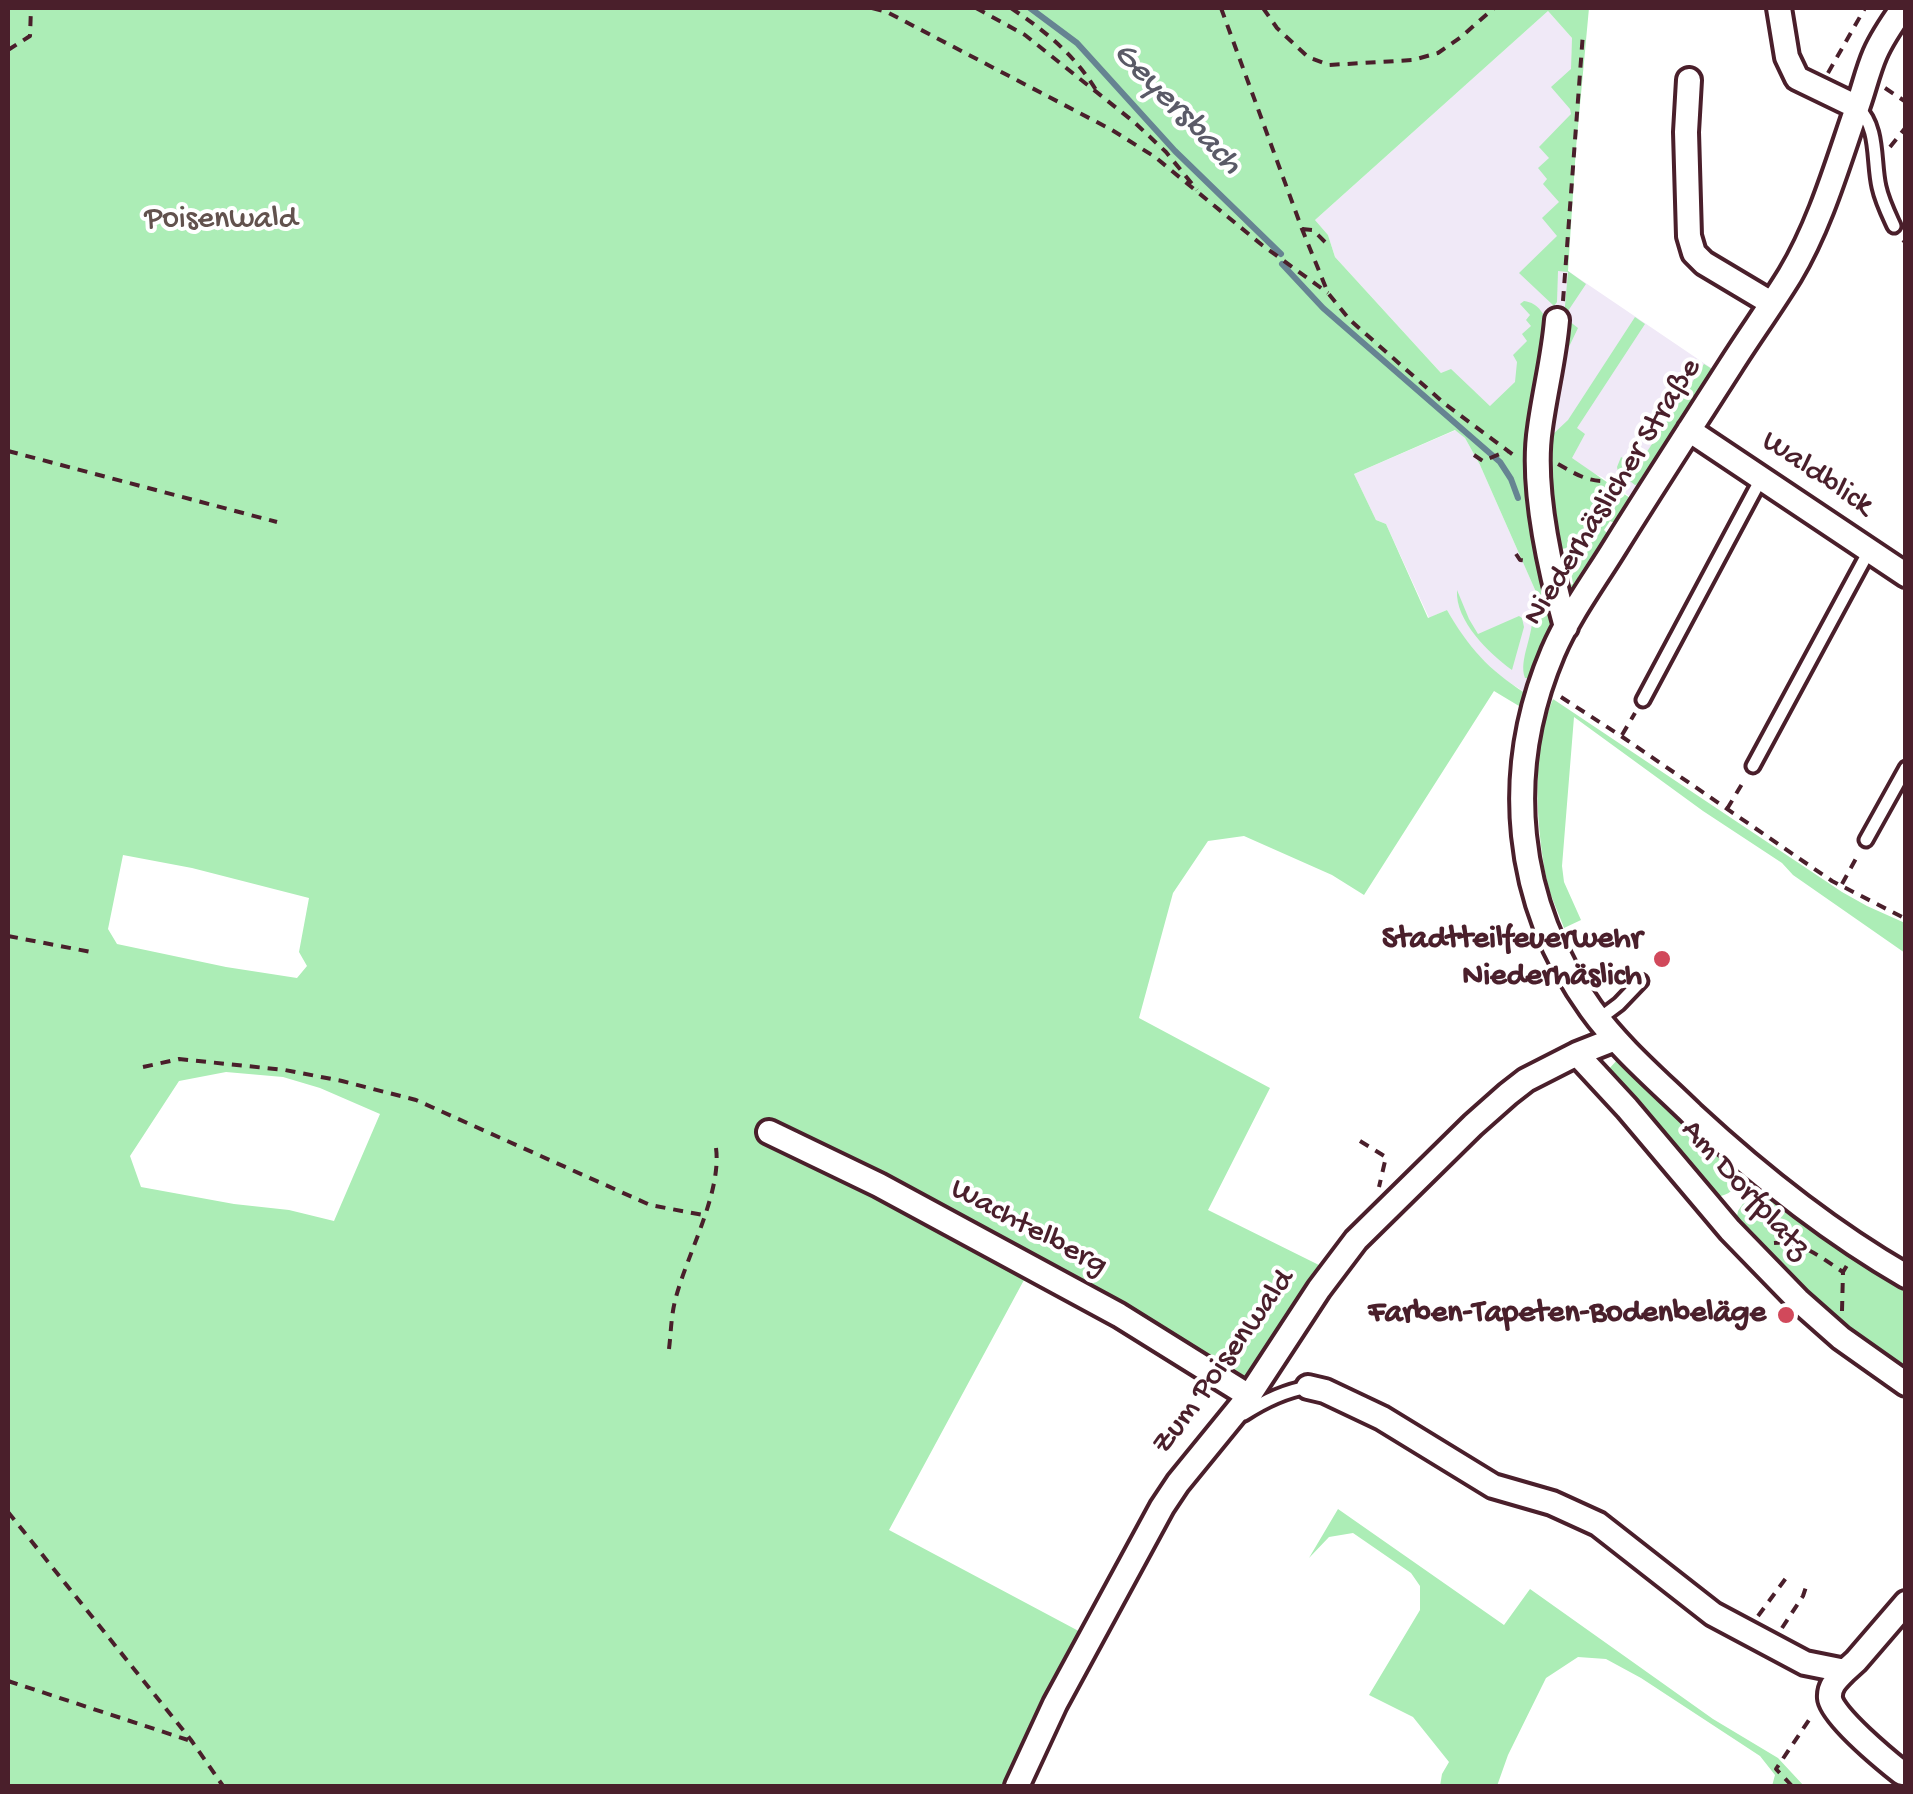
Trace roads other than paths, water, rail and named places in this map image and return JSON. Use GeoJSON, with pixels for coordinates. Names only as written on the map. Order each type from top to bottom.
{"type":"FeatureCollection","features":[{"type":"Feature","properties":{"kind":"street"},"geometry":{"type":"LineString","coordinates":[[1779,8],[1787,57],[1797,78],[1857,107]]}},
{"type":"Feature","properties":{"kind":"street","name":"Niederhäslicher Straße"},"geometry":{"type":"LineString","coordinates":[[1530,726],[1540,685],[1566,627],[1790,275],[1812,231],[1876,52],[1902,8]]}},
{"type":"Feature","properties":{"kind":"street"},"geometry":{"type":"LineString","coordinates":[[1689,80],[1689,236],[1694,253],[1771,303]]}},
{"type":"Feature","properties":{"kind":"street"},"geometry":{"type":"LineString","coordinates":[[1557,320],[1539,430],[1538,462],[1550,563],[1566,627]]}},
{"type":"Feature","properties":{"kind":"street","name":"Waldblick"},"geometry":{"type":"LineString","coordinates":[[1689,430],[1906,575]]}},
{"type":"Feature","properties":{"kind":"street","name":"Am Dorfplatz"},"geometry":{"type":"LineString","coordinates":[[1530,726],[1521,780],[1532,887],[1573,981],[1615,1039],[1727,1147],[1784,1194],[1906,1276]]}},
{"type":"Feature","properties":{"kind":"street"},"geometry":{"type":"LineString","coordinates":[[1577,1054],[1615,1039]]}},
{"type":"Feature","properties":{"kind":"street","name":"Am Dorfplatz"},"geometry":{"type":"LineString","coordinates":[[1577,1054],[1730,1230],[1820,1321],[1906,1384]]}},
{"type":"Feature","properties":{"kind":"street","name":"Zum Poisenwald"},"geometry":{"type":"LineString","coordinates":[[1017,1786],[1056,1704],[1162,1507],[1249,1396],[1356,1240],[1508,1094],[1526,1080],[1577,1054]]}},
{"type":"Feature","properties":{"kind":"street","name":"Wachtelberg"},"geometry":{"type":"LineString","coordinates":[[769,1132],[878,1185],[1105,1307],[1249,1396]]}},
{"type":"Feature","properties":{"kind":"street"},"geometry":{"type":"LineString","coordinates":[[1308,1387],[1382,1418],[1493,1486],[1552,1503],[1598,1524],[1713,1614],[1805,1663],[1845,1671]]}},
{"type":"Feature","properties":{"kind":"street"},"geometry":{"type":"LineString","coordinates":[[1902,1773],[1833,1708],[1829,1696],[1834,1682],[1906,1603]]}},
{"type":"Feature","properties":{"kind":"lane"},"geometry":{"type":"LineString","coordinates":[[1857,107],[1872,130],[1878,184],[1894,226]]}},
{"type":"Feature","properties":{"kind":"lane"},"geometry":{"type":"LineString","coordinates":[[1643,700],[1762,478]]}},
{"type":"Feature","properties":{"kind":"lane"},"geometry":{"type":"LineString","coordinates":[[1753,766],[1869,551]]}},
{"type":"Feature","properties":{"kind":"lane"},"geometry":{"type":"LineString","coordinates":[[1866,840],[1906,768]]}},
{"type":"Feature","properties":{"kind":"lane"},"geometry":{"type":"LineString","coordinates":[[1599,1019],[1641,981]]}},
{"type":"Feature","properties":{"kind":"lane"},"geometry":{"type":"LineString","coordinates":[[1221,1432],[1262,1402],[1308,1387]]}},
{"type":"Feature","properties":{"kind":"waterway","name":"Geyersbach"},"geometry":{"type":"LineString","coordinates":[[1030,8],[1077,43],[1175,151],[1281,254]]}},
{"type":"Feature","properties":{"kind":"waterway","name":"Geyersbach"},"geometry":{"type":"LineString","coordinates":[[1282,264],[1323,308],[1500,462],[1518,498]]}},
{"type":"Feature","properties":{"kind":"place","name":"Stadtteilfeuerwehr Niederhäslich"},"geometry":{"type":"Point","coordinates":[1662,959]}},
{"type":"Feature","properties":{"kind":"place","name":"Farben-Tapeten-Bodenbeläge"},"geometry":{"type":"Point","coordinates":[1786,1315]}},
{"type":"Feature","properties":{"kind":"park label","name":"Poisenwald"},"geometry":{"type":"Point","coordinates":[221,221]}}]}
